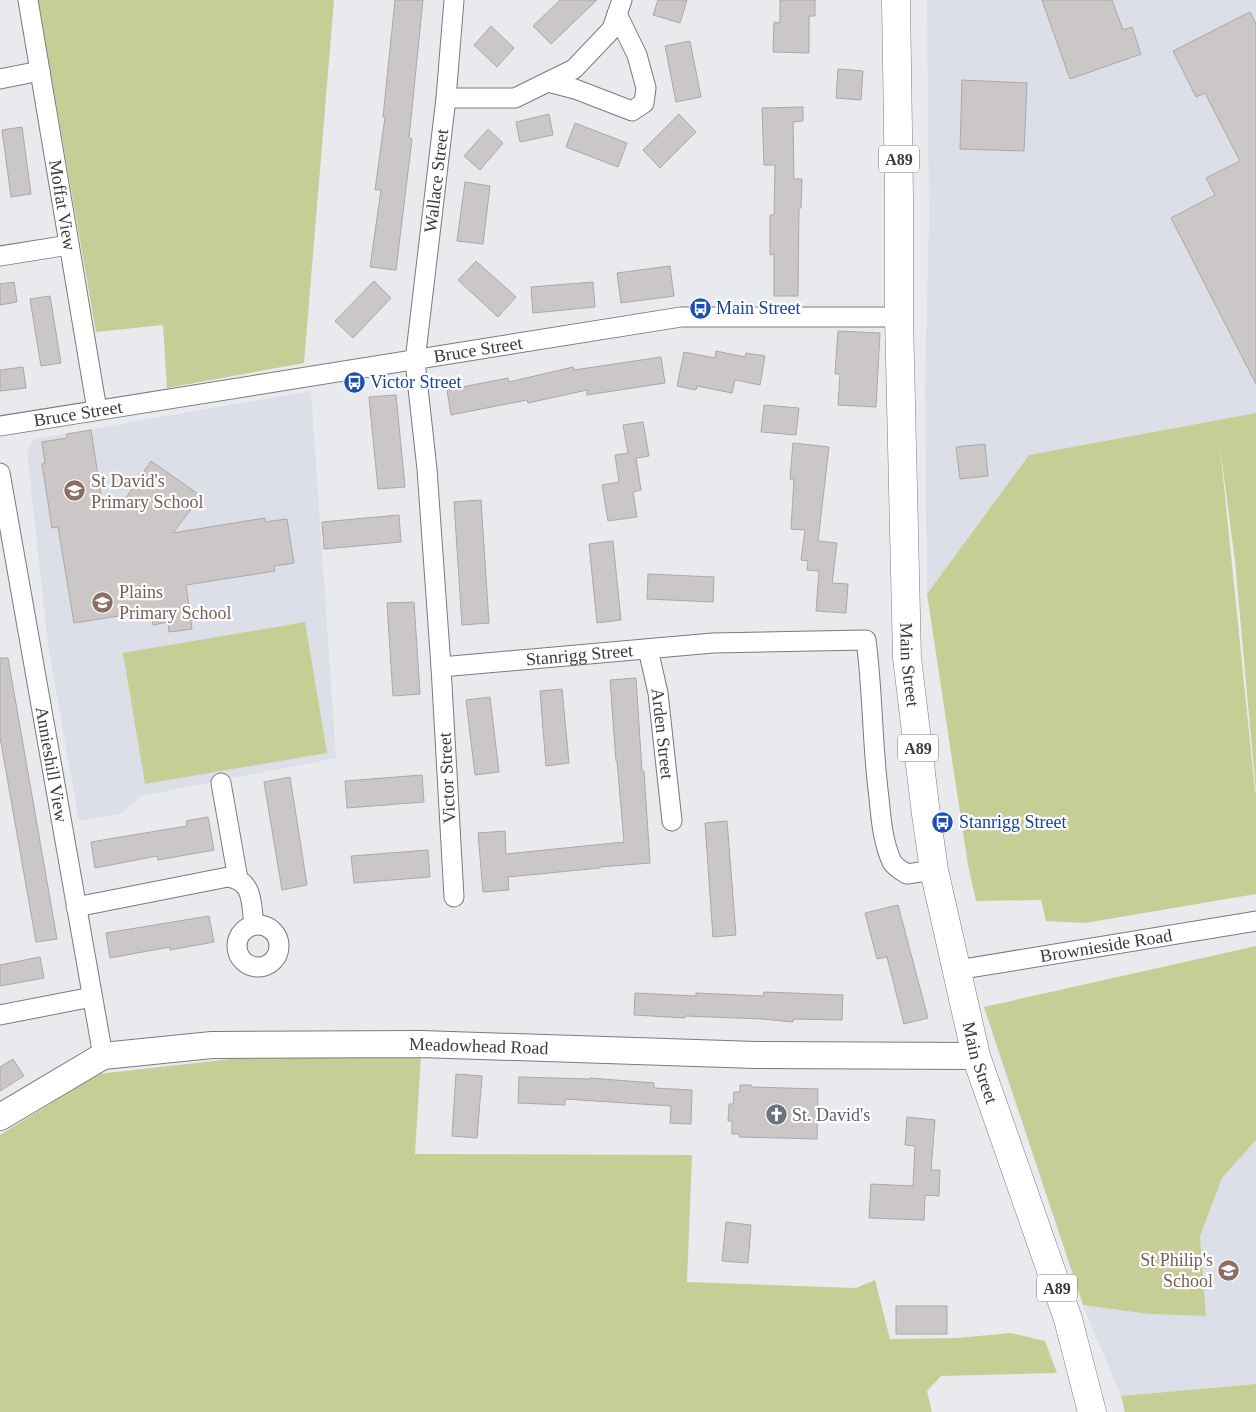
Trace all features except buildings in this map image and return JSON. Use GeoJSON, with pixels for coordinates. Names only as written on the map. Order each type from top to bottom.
{"type":"FeatureCollection","features":[{"type":"Feature","properties":{"kind":"main road","name":"Main Street"},"geometry":{"type":"LineString","coordinates":[[896,0],[900,196],[899,317],[907,658],[934,870],[976,1056],[1068,1319],[1092,1412]]}},
{"type":"Feature","properties":{"kind":"street","name":"Moffat View"},"geometry":{"type":"LineString","coordinates":[[28,0],[97,410]]}},
{"type":"Feature","properties":{"kind":"street","name":"Wallace Street"},"geometry":{"type":"LineString","coordinates":[[415,361],[446,98],[454,0]]}},
{"type":"Feature","properties":{"kind":"street"},"geometry":{"type":"LineString","coordinates":[[446,98],[515,98],[574,69],[612,29],[620,7]]}},
{"type":"Feature","properties":{"kind":"street"},"geometry":{"type":"LineString","coordinates":[[548,82],[575,88],[632,111],[644,103],[646,88],[637,55],[620,7]]}},
{"type":"Feature","properties":{"kind":"street"},"geometry":{"type":"LineString","coordinates":[[0,79],[40,72]]}},
{"type":"Feature","properties":{"kind":"street"},"geometry":{"type":"LineString","coordinates":[[0,256],[69,245]]}},
{"type":"Feature","properties":{"kind":"street","name":"Bruce Street"},"geometry":{"type":"LineString","coordinates":[[0,426],[681,318],[899,317]]}},
{"type":"Feature","properties":{"kind":"street","name":"Victor Street"},"geometry":{"type":"LineString","coordinates":[[415,361],[426,469],[441,667],[454,897]]}},
{"type":"Feature","properties":{"kind":"street","name":"Annieshill View"},"geometry":{"type":"LineString","coordinates":[[0,473],[103,1056]]}},
{"type":"Feature","properties":{"kind":"street","name":"Stanrigg Street"},"geometry":{"type":"LineString","coordinates":[[441,667],[713,643],[866,640],[871,679],[874,761],[882,825],[888,848],[893,864],[907,874],[934,870]]}},
{"type":"Feature","properties":{"kind":"street","name":"Arden Street"},"geometry":{"type":"LineString","coordinates":[[648,649],[658,693],[672,821]]}},
{"type":"Feature","properties":{"kind":"street"},"geometry":{"type":"LineString","coordinates":[[221,783],[238,879]]}},
{"type":"Feature","properties":{"kind":"street"},"geometry":{"type":"LineString","coordinates":[[76,907],[228,877],[238,879],[248,889],[254,925]]}},
{"type":"Feature","properties":{"kind":"street","name":"Brownieside Road"},"geometry":{"type":"LineString","coordinates":[[957,970],[1256,921]]}},
{"type":"Feature","properties":{"kind":"street"},"geometry":{"type":"LineString","coordinates":[[0,1015],[92,997]]}},
{"type":"Feature","properties":{"kind":"street","name":"Meadowhead Road"},"geometry":{"type":"LineString","coordinates":[[0,1117],[103,1056],[212,1045],[420,1044],[756,1055],[976,1056]]}},
{"type":"Feature","properties":{"kind":"shaded area"},"geometry":{"type":"Polygon","coordinates":[[[927,0],[1256,0],[1256,413],[1029,455],[927,594],[925,387],[929,220],[927,0]]]}},
{"type":"Feature","properties":{"kind":"shaded area"},"geometry":{"type":"Polygon","coordinates":[[[311,391],[336,758],[141,796],[120,814],[79,821],[48,644],[27,452],[34,439],[311,391]]]}},
{"type":"Feature","properties":{"kind":"shaded area","name":"St Philip's School"},"geometry":{"type":"Polygon","coordinates":[[[1256,1140],[1256,1384],[1121,1396],[1083,1305],[1149,1314],[1206,1316],[1200,1236],[1222,1178],[1256,1140]]]}},
{"type":"Feature","properties":{"kind":"green space"},"geometry":{"type":"Polygon","coordinates":[[[38,0],[334,0],[304,363],[167,388],[163,325],[96,332],[38,0]]]}},
{"type":"Feature","properties":{"kind":"green space"},"geometry":{"type":"Polygon","coordinates":[[[1256,413],[1256,792],[1256,894],[1085,923],[1046,921],[1041,900],[976,901],[968,865],[927,594],[1029,455],[1256,413]],[[1220,447],[1255,791],[1235,561],[1220,447]]]}},
{"type":"Feature","properties":{"kind":"green space"},"geometry":{"type":"Polygon","coordinates":[[[305,622],[327,753],[145,784],[123,653],[305,622]]]}},
{"type":"Feature","properties":{"kind":"green space"},"geometry":{"type":"Polygon","coordinates":[[[1256,946],[1256,1140],[1222,1178],[1200,1236],[1206,1316],[1149,1314],[1083,1305],[984,1007],[1256,946]]]}},
{"type":"Feature","properties":{"kind":"green space"},"geometry":{"type":"Polygon","coordinates":[[[421,1055],[415,1154],[692,1155],[687,1282],[856,1288],[875,1280],[890,1339],[957,1338],[1011,1333],[1045,1341],[1057,1373],[941,1376],[927,1391],[932,1412],[0,1412],[0,1135],[98,1074],[231,1059],[421,1055]]]}},
{"type":"Feature","properties":{"kind":"green space"},"geometry":{"type":"Polygon","coordinates":[[[1256,1384],[1256,1412],[1125,1412],[1121,1396],[1256,1384]]]}},
{"type":"Feature","properties":{"kind":"place","name":"Main Street"},"geometry":{"type":"Point","coordinates":[700,308]}},
{"type":"Feature","properties":{"kind":"place","name":"Victor Street"},"geometry":{"type":"Point","coordinates":[354,382]}},
{"type":"Feature","properties":{"kind":"place","name":"St David's Primary School"},"geometry":{"type":"Point","coordinates":[75,491]}},
{"type":"Feature","properties":{"kind":"place","name":"Plains Primary School"},"geometry":{"type":"Point","coordinates":[103,602]}},
{"type":"Feature","properties":{"kind":"place","name":"Stanrigg Street"},"geometry":{"type":"Point","coordinates":[943,822]}},
{"type":"Feature","properties":{"kind":"place","name":"St. David's"},"geometry":{"type":"Point","coordinates":[776,1115]}},
{"type":"Feature","properties":{"kind":"place","name":"St Philip's School"},"geometry":{"type":"Point","coordinates":[1229,1270]}}]}
